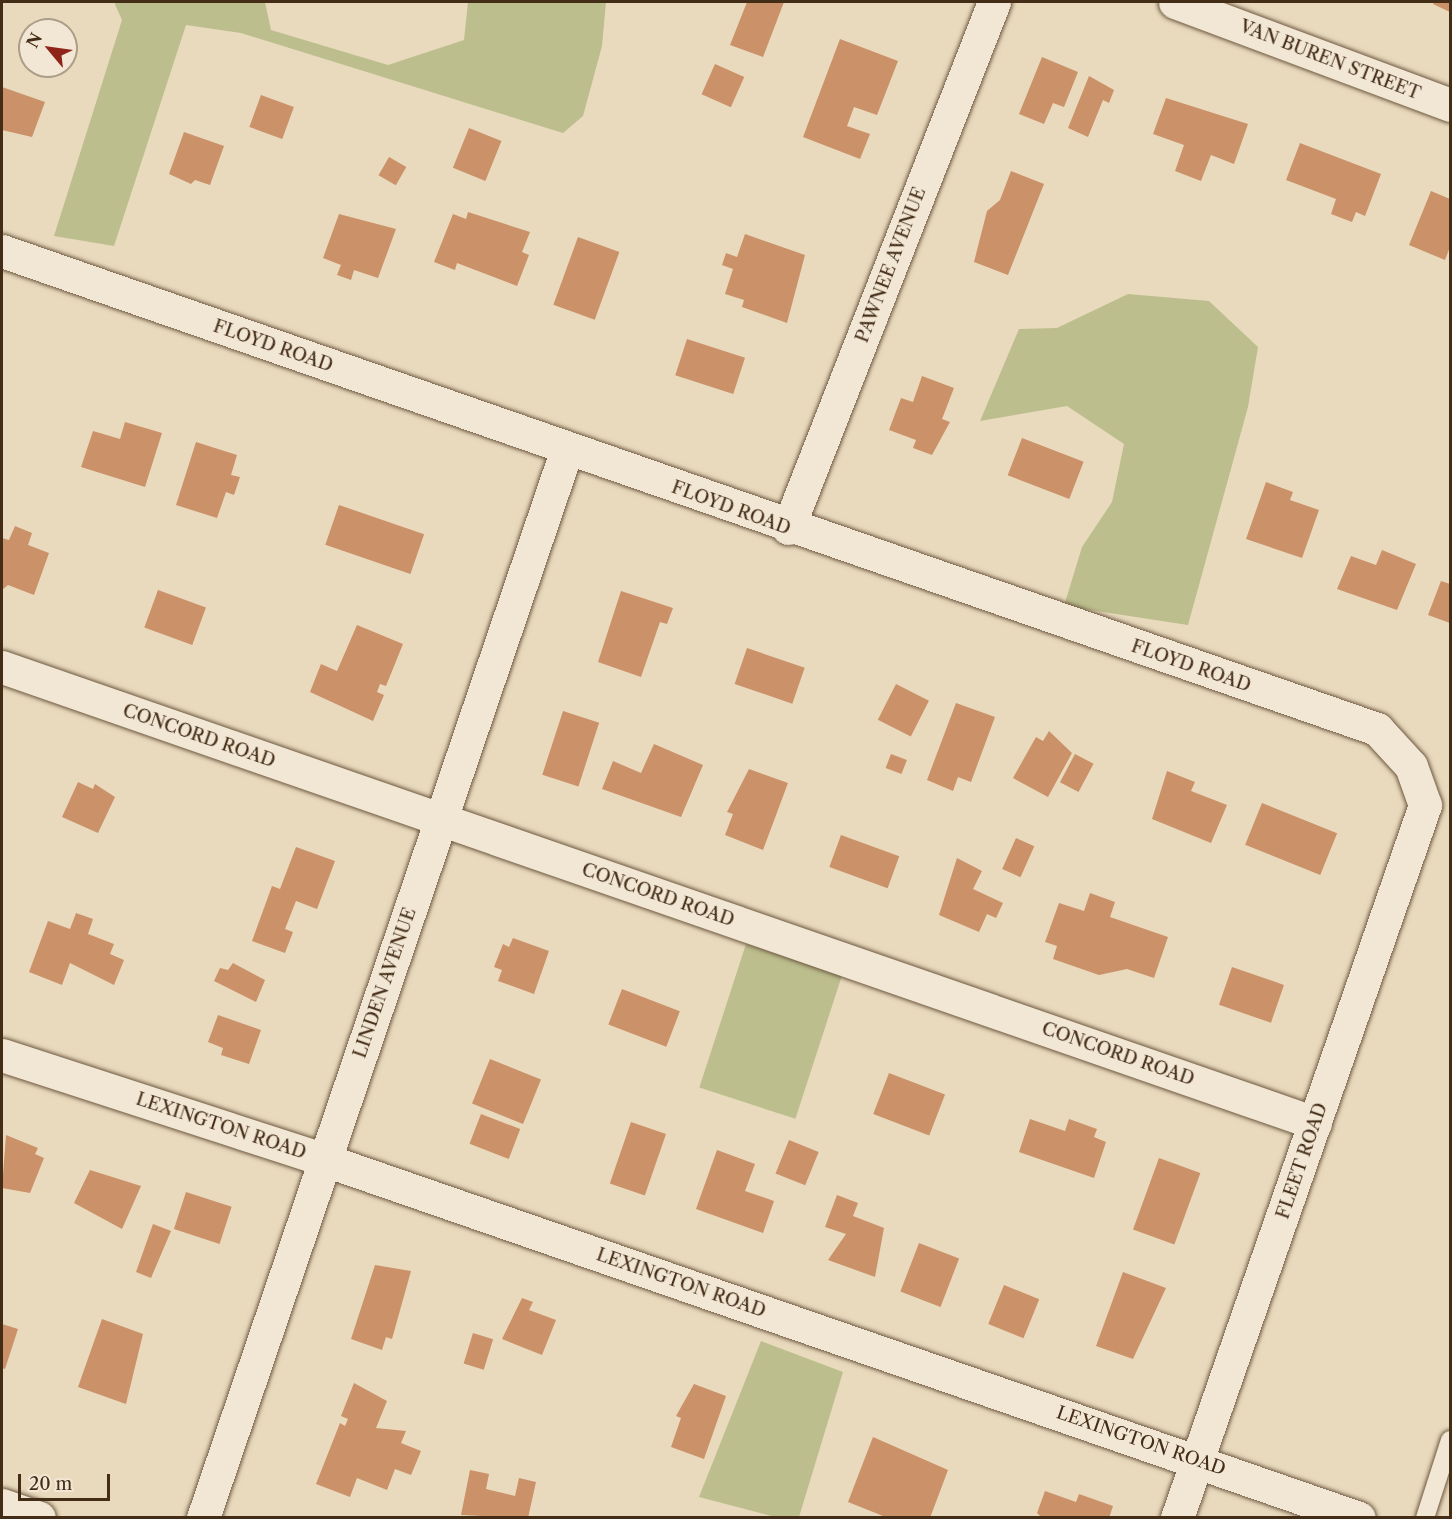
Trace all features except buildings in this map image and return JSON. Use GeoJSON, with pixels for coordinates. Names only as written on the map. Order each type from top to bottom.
{"type":"FeatureCollection","features":[{"type":"Feature","properties":{"kind":"street","name":"PAWNEE AVENUE"},"geometry":{"type":"LineString","coordinates":[[788,528],[994,2]]}},
{"type":"Feature","properties":{"kind":"street","name":"VAN BUREN STREET"},"geometry":{"type":"LineString","coordinates":[[1175,2],[1450,105]]}},
{"type":"Feature","properties":{"kind":"street","name":"FLOYD ROAD"},"geometry":{"type":"LineString","coordinates":[[2,251],[788,528],[1377,729],[1411,766],[1425,805]]}},
{"type":"Feature","properties":{"kind":"street","name":"LINDEN AVENUE"},"geometry":{"type":"LineString","coordinates":[[203,1518],[567,449]]}},
{"type":"Feature","properties":{"kind":"street","name":"CONCORD ROAD"},"geometry":{"type":"LineString","coordinates":[[2,668],[1315,1123]]}},
{"type":"Feature","properties":{"kind":"street","name":"FLEET ROAD"},"geometry":{"type":"LineString","coordinates":[[1177,1518],[1425,805]]}},
{"type":"Feature","properties":{"kind":"street","name":"LEXINGTON ROAD"},"geometry":{"type":"LineString","coordinates":[[2,1055],[325,1160],[1359,1518]]}},
{"type":"Feature","properties":{"kind":"street"},"geometry":{"type":"LineString","coordinates":[[2,1505],[39,1518]]}},
{"type":"Feature","properties":{"kind":"lane"},"geometry":{"type":"LineString","coordinates":[[1425,1518],[1447,1460],[1450,1440]]}},
{"type":"Feature","properties":{"kind":"green space"},"geometry":{"type":"Polygon","coordinates":[[[114,2],[265,2],[271,30],[388,65],[464,40],[468,2],[606,2],[602,46],[583,116],[563,133],[241,33],[186,25],[114,246],[54,236],[122,20],[114,2]]]}},
{"type":"Feature","properties":{"kind":"green space"},"geometry":{"type":"Polygon","coordinates":[[[1128,294],[1209,301],[1258,347],[1248,407],[1188,625],[1064,606],[1082,547],[1112,502],[1124,444],[1067,406],[980,421],[1019,329],[1057,328],[1128,294]]]}},
{"type":"Feature","properties":{"kind":"green space"},"geometry":{"type":"Polygon","coordinates":[[[746,944],[842,975],[795,1119],[699,1088],[746,944]]]}},
{"type":"Feature","properties":{"kind":"green space"},"geometry":{"type":"Polygon","coordinates":[[[761,1341],[843,1372],[799,1517],[775,1517],[699,1497],[761,1341]]]}}]}
